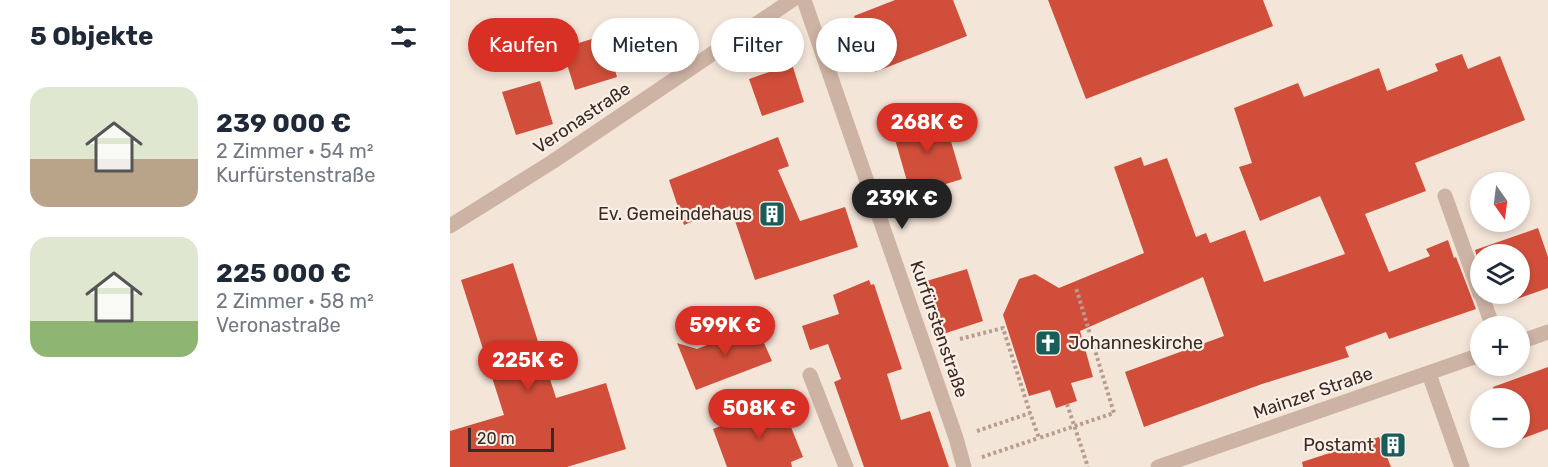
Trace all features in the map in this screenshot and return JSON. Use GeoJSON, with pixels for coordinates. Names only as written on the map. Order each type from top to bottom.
{"type":"FeatureCollection","features":[{"type":"Feature","properties":{"kind":"street","name":"Veronastraße"},"geometry":{"type":"LineString","coordinates":[[450,226],[552,162],[792,0]]}},
{"type":"Feature","properties":{"kind":"street","name":"Kurfürstenstraße"},"geometry":{"type":"LineString","coordinates":[[804,0],[956,438],[964,467]]}},
{"type":"Feature","properties":{"kind":"street"},"geometry":{"type":"LineString","coordinates":[[1445,196],[1470,264]]}},
{"type":"Feature","properties":{"kind":"street"},"geometry":{"type":"LineString","coordinates":[[1530,338],[1548,332]]}},
{"type":"Feature","properties":{"kind":"street","name":"Mainzer Straße"},"geometry":{"type":"LineString","coordinates":[[1158,467],[1470,359]]}},
{"type":"Feature","properties":{"kind":"street"},"geometry":{"type":"LineString","coordinates":[[1429,374],[1462,467]]}},
{"type":"Feature","properties":{"kind":"street"},"geometry":{"type":"LineString","coordinates":[[810,375],[846,467]]}},
{"type":"Feature","properties":{"kind":"path"},"geometry":{"type":"LineString","coordinates":[[978,458],[1114,413],[1076,288]]}},
{"type":"Feature","properties":{"kind":"path"},"geometry":{"type":"LineString","coordinates":[[960,339],[1003,328],[1039,438]]}},
{"type":"Feature","properties":{"kind":"path"},"geometry":{"type":"LineString","coordinates":[[1067,404],[1088,467]]}},
{"type":"Feature","properties":{"kind":"path"},"geometry":{"type":"LineString","coordinates":[[986,428],[1030,413]]}},
{"type":"Feature","properties":{"kind":"building"},"geometry":{"type":"Polygon","coordinates":[[[895,0],[953,0],[967,36],[897,63],[897,18],[855,18],[854,16],[895,0]]]}},
{"type":"Feature","properties":{"kind":"building"},"geometry":{"type":"Polygon","coordinates":[[[1048,0],[1263,0],[1273,26],[1086,99],[1048,0]]]}},
{"type":"Feature","properties":{"kind":"building"},"geometry":{"type":"Polygon","coordinates":[[[591,39],[591,72],[616,72],[617,77],[575,90],[569,72],[579,72],[579,43],[591,39]]]}},
{"type":"Feature","properties":{"kind":"building"},"geometry":{"type":"Polygon","coordinates":[[[1462,54],[1468,69],[1500,56],[1525,120],[1415,163],[1426,191],[1365,214],[1389,272],[1430,256],[1426,249],[1448,240],[1470,293],[1470,304],[1474,304],[1476,309],[1389,339],[1386,332],[1345,347],[1349,357],[1262,384],[1144,427],[1125,372],[1224,336],[1203,277],[1080,331],[1093,377],[1071,383],[1077,401],[1056,408],[1050,390],[1029,396],[1003,315],[1019,279],[1035,274],[1059,288],[1144,253],[1114,167],[1141,157],[1144,166],[1167,158],[1196,237],[1206,233],[1210,243],[1245,230],[1264,282],[1345,254],[1320,196],[1260,221],[1239,167],[1252,163],[1234,108],[1298,83],[1304,97],[1379,68],[1387,91],[1438,71],[1435,64],[1462,54]]]}},
{"type":"Feature","properties":{"kind":"building"},"geometry":{"type":"Polygon","coordinates":[[[769,72],[795,72],[804,102],[762,116],[749,79],[769,72]]]}},
{"type":"Feature","properties":{"kind":"building"},"geometry":{"type":"Polygon","coordinates":[[[540,81],[553,124],[516,135],[502,92],[540,81]]]}},
{"type":"Feature","properties":{"kind":"building"},"geometry":{"type":"Polygon","coordinates":[[[943,114],[962,179],[911,195],[892,129],[943,114]]]}},
{"type":"Feature","properties":{"kind":"building","name":"Ev. Gemeindehaus"},"geometry":{"type":"Polygon","coordinates":[[[778,137],[789,166],[778,170],[800,221],[845,207],[858,247],[755,280],[730,206],[684,225],[669,180],[778,137]]]}},
{"type":"Feature","properties":{"kind":"building"},"geometry":{"type":"Polygon","coordinates":[[[1538,228],[1548,257],[1548,288],[1530,294],[1530,244],[1492,244],[1538,228]]]}},
{"type":"Feature","properties":{"kind":"building"},"geometry":{"type":"Polygon","coordinates":[[[513,263],[556,398],[606,383],[626,449],[567,467],[450,467],[450,431],[504,415],[461,280],[513,263]]]}},
{"type":"Feature","properties":{"kind":"building"},"geometry":{"type":"Polygon","coordinates":[[[967,269],[983,321],[940,335],[923,282],[967,269]]]}},
{"type":"Feature","properties":{"kind":"building"},"geometry":{"type":"Polygon","coordinates":[[[869,280],[871,285],[874,284],[902,369],[887,374],[901,420],[930,411],[949,467],[864,467],[834,382],[841,379],[828,344],[810,350],[802,326],[839,314],[833,295],[869,280]]]}},
{"type":"Feature","properties":{"kind":"building"},"geometry":{"type":"Polygon","coordinates":[[[756,325],[772,361],[696,390],[677,343],[697,349],[756,325]]]}},
{"type":"Feature","properties":{"kind":"building"},"geometry":{"type":"Polygon","coordinates":[[[1548,367],[1548,429],[1530,436],[1530,388],[1493,387],[1523,376],[1530,376],[1530,374],[1548,367]]]}},
{"type":"Feature","properties":{"kind":"building"},"geometry":{"type":"Polygon","coordinates":[[[781,402],[803,457],[791,462],[792,467],[727,467],[713,429],[781,402]]]}},
{"type":"Feature","properties":{"kind":"building"},"geometry":{"type":"Polygon","coordinates":[[[1379,437],[1391,467],[1303,467],[1302,462],[1379,437]]]}},
{"type":"Feature","properties":{"kind":"place","name":"Ev. Gemeindehaus"},"geometry":{"type":"Point","coordinates":[772,214]}},
{"type":"Feature","properties":{"kind":"place","name":"Johanneskirche"},"geometry":{"type":"Point","coordinates":[1048,343]}},
{"type":"Feature","properties":{"kind":"place","name":"Postamt"},"geometry":{"type":"Point","coordinates":[1393,445]}}]}
